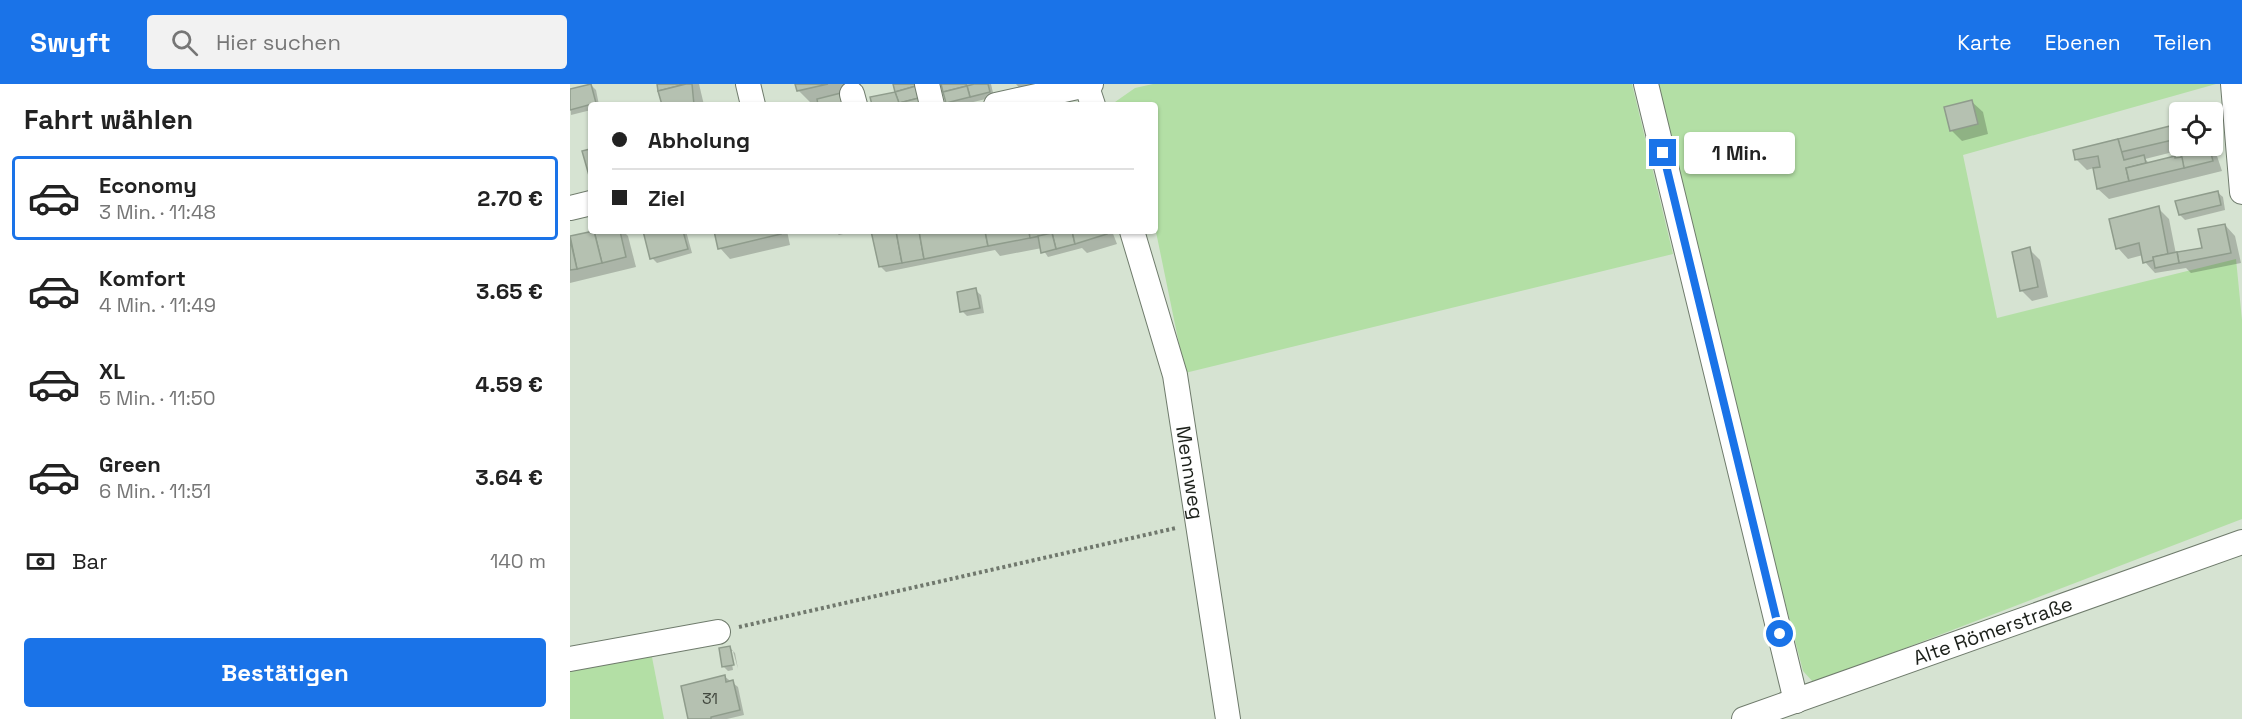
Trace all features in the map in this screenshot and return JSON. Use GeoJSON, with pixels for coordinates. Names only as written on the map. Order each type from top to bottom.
{"type":"FeatureCollection","features":[{"type":"Feature","properties":{"kind":"street"},"geometry":{"type":"LineString","coordinates":[[748,84],[752,102]]}},
{"type":"Feature","properties":{"kind":"street"},"geometry":{"type":"LineString","coordinates":[[927,84],[931,102]]}},
{"type":"Feature","properties":{"kind":"street"},"geometry":{"type":"LineString","coordinates":[[999,97],[1088,84],[1092,102]]}},
{"type":"Feature","properties":{"kind":"street"},"geometry":{"type":"LineString","coordinates":[[1646,84],[1796,701]]}},
{"type":"Feature","properties":{"kind":"street"},"geometry":{"type":"LineString","coordinates":[[2233,84],[2242,192]]}},
{"type":"Feature","properties":{"kind":"street"},"geometry":{"type":"LineString","coordinates":[[570,208],[588,204]]}},
{"type":"Feature","properties":{"kind":"street","name":"Mennweg"},"geometry":{"type":"LineString","coordinates":[[1133,234],[1175,375],[1228,719]]}},
{"type":"Feature","properties":{"kind":"street","name":"Alte Römerstraße"},"geometry":{"type":"LineString","coordinates":[[1744,719],[2242,542]]}},
{"type":"Feature","properties":{"kind":"street"},"geometry":{"type":"LineString","coordinates":[[570,659],[718,632]]}},
{"type":"Feature","properties":{"kind":"path"},"geometry":{"type":"LineString","coordinates":[[718,632],[1198,523]]}},
{"type":"Feature","properties":{"kind":"green space"},"geometry":{"type":"Polygon","coordinates":[[[1153,84],[1632,84],[1673,254],[1185,373],[1156,234],[1158,102],[1115,102],[1135,88],[1153,84]]]}},
{"type":"Feature","properties":{"kind":"green space"},"geometry":{"type":"Polygon","coordinates":[[[1655,84],[2216,84],[1963,155],[1997,318],[2236,259],[2242,320],[2242,519],[1814,683],[1803,671],[1728,384],[1655,84]]]}},
{"type":"Feature","properties":{"kind":"green space"},"geometry":{"type":"Polygon","coordinates":[[[651,652],[664,719],[570,719],[570,667],[651,652]]]}},
{"type":"Feature","properties":{"kind":"building"},"geometry":{"type":"Polygon","coordinates":[[[591,84],[596,102],[588,102],[588,105],[570,110],[570,89],[591,84]]]}},
{"type":"Feature","properties":{"kind":"building"},"geometry":{"type":"Polygon","coordinates":[[[657,84],[686,84],[658,91],[657,84]]]}},
{"type":"Feature","properties":{"kind":"building"},"geometry":{"type":"Polygon","coordinates":[[[692,84],[694,102],[661,102],[658,91],[692,84]]]}},
{"type":"Feature","properties":{"kind":"building"},"geometry":{"type":"Polygon","coordinates":[[[795,84],[828,84],[797,91],[795,84]]]}},
{"type":"Feature","properties":{"kind":"building"},"geometry":{"type":"Polygon","coordinates":[[[893,84],[915,84],[916,86],[895,92],[893,84]]]}},
{"type":"Feature","properties":{"kind":"building"},"geometry":{"type":"Polygon","coordinates":[[[941,84],[966,84],[967,86],[943,92],[941,84]]]}},
{"type":"Feature","properties":{"kind":"building"},"geometry":{"type":"Polygon","coordinates":[[[988,84],[990,92],[970,97],[967,86],[988,84]]]}},
{"type":"Feature","properties":{"kind":"building"},"geometry":{"type":"Polygon","coordinates":[[[916,86],[919,98],[899,102],[895,92],[916,86]]]}},
{"type":"Feature","properties":{"kind":"building"},"geometry":{"type":"Polygon","coordinates":[[[967,86],[970,97],[946,102],[943,92],[967,86]]]}},
{"type":"Feature","properties":{"kind":"building"},"geometry":{"type":"Polygon","coordinates":[[[895,92],[899,102],[871,102],[870,97],[895,92]]]}},
{"type":"Feature","properties":{"kind":"building"},"geometry":{"type":"Polygon","coordinates":[[[841,93],[843,102],[818,102],[817,99],[841,93]]]}},
{"type":"Feature","properties":{"kind":"building"},"geometry":{"type":"Polygon","coordinates":[[[919,98],[920,102],[903,102],[919,98]]]}},
{"type":"Feature","properties":{"kind":"building"},"geometry":{"type":"Polygon","coordinates":[[[1972,100],[1978,124],[1950,131],[1944,107],[1972,100]]]}},
{"type":"Feature","properties":{"kind":"building"},"geometry":{"type":"Polygon","coordinates":[[[2169,126],[2169,141],[2121,152],[2118,139],[2169,126]]]}},
{"type":"Feature","properties":{"kind":"building"},"geometry":{"type":"Polygon","coordinates":[[[2118,139],[2124,160],[2144,155],[2146,163],[2126,168],[2129,181],[2097,189],[2093,168],[2100,167],[2098,156],[2075,160],[2073,150],[2118,139]]]}},
{"type":"Feature","properties":{"kind":"building"},"geometry":{"type":"Polygon","coordinates":[[[588,150],[588,172],[582,151],[588,150]]]}},
{"type":"Feature","properties":{"kind":"building"},"geometry":{"type":"Polygon","coordinates":[[[2175,156],[2175,158],[2182,157],[2184,168],[2129,181],[2126,168],[2175,156]]]}},
{"type":"Feature","properties":{"kind":"building"},"geometry":{"type":"Polygon","coordinates":[[[2181,156],[2212,156],[2213,161],[2184,168],[2181,156]]]}},
{"type":"Feature","properties":{"kind":"building"},"geometry":{"type":"Polygon","coordinates":[[[2218,191],[2221,205],[2179,215],[2175,201],[2218,191]]]}},
{"type":"Feature","properties":{"kind":"building"},"geometry":{"type":"Polygon","coordinates":[[[2159,206],[2168,254],[2153,257],[2154,260],[2143,263],[2139,243],[2116,249],[2109,219],[2159,206]]]}},
{"type":"Feature","properties":{"kind":"building"},"geometry":{"type":"Polygon","coordinates":[[[2225,224],[2231,253],[2179,263],[2177,252],[2202,248],[2198,229],[2225,224]]]}},
{"type":"Feature","properties":{"kind":"building"},"geometry":{"type":"Polygon","coordinates":[[[588,232],[595,234],[602,263],[577,269],[570,236],[588,232]]]}},
{"type":"Feature","properties":{"kind":"building"},"geometry":{"type":"Polygon","coordinates":[[[595,234],[621,234],[626,257],[602,263],[595,234]]]}},
{"type":"Feature","properties":{"kind":"building"},"geometry":{"type":"Polygon","coordinates":[[[644,234],[684,234],[688,249],[650,259],[644,234]]]}},
{"type":"Feature","properties":{"kind":"building"},"geometry":{"type":"Polygon","coordinates":[[[715,234],[781,234],[718,249],[715,234]]]}},
{"type":"Feature","properties":{"kind":"building"},"geometry":{"type":"Polygon","coordinates":[[[872,234],[897,234],[902,263],[879,267],[872,234]]]}},
{"type":"Feature","properties":{"kind":"building"},"geometry":{"type":"Polygon","coordinates":[[[897,234],[920,234],[924,259],[902,263],[897,234]]]}},
{"type":"Feature","properties":{"kind":"building"},"geometry":{"type":"Polygon","coordinates":[[[920,234],[986,234],[988,246],[924,259],[920,234]]]}},
{"type":"Feature","properties":{"kind":"building"},"geometry":{"type":"Polygon","coordinates":[[[986,234],[1029,234],[1030,238],[988,246],[986,234]]]}},
{"type":"Feature","properties":{"kind":"building"},"geometry":{"type":"Polygon","coordinates":[[[1029,234],[1050,234],[1030,238],[1029,234]]]}},
{"type":"Feature","properties":{"kind":"building"},"geometry":{"type":"Polygon","coordinates":[[[1052,234],[1073,234],[1075,244],[1056,249],[1052,234]]]}},
{"type":"Feature","properties":{"kind":"building"},"geometry":{"type":"Polygon","coordinates":[[[1052,234],[1056,249],[1041,253],[1038,236],[1052,234]]]}},
{"type":"Feature","properties":{"kind":"building"},"geometry":{"type":"Polygon","coordinates":[[[1073,234],[1107,234],[1075,244],[1073,234]]]}},
{"type":"Feature","properties":{"kind":"building"},"geometry":{"type":"Polygon","coordinates":[[[570,239],[577,269],[570,270],[570,239]]]}},
{"type":"Feature","properties":{"kind":"building"},"geometry":{"type":"Polygon","coordinates":[[[2030,247],[2038,287],[2020,291],[2012,252],[2030,247]]]}},
{"type":"Feature","properties":{"kind":"building"},"geometry":{"type":"Polygon","coordinates":[[[2177,252],[2179,263],[2155,268],[2153,257],[2177,252]]]}},
{"type":"Feature","properties":{"kind":"building"},"geometry":{"type":"Polygon","coordinates":[[[976,288],[980,308],[960,312],[957,292],[976,288]]]}},
{"type":"Feature","properties":{"kind":"building"},"geometry":{"type":"Polygon","coordinates":[[[730,646],[734,665],[722,667],[719,648],[730,646]]]}},
{"type":"Feature","properties":{"kind":"building"},"geometry":{"type":"Polygon","coordinates":[[[725,675],[726,682],[733,680],[740,710],[711,717],[711,719],[688,719],[681,686],[725,675]]]}},
{"type":"Feature","properties":{"kind":"route"},"geometry":{"type":"LineString","coordinates":[[1663,153],[1780,634]]}}]}
